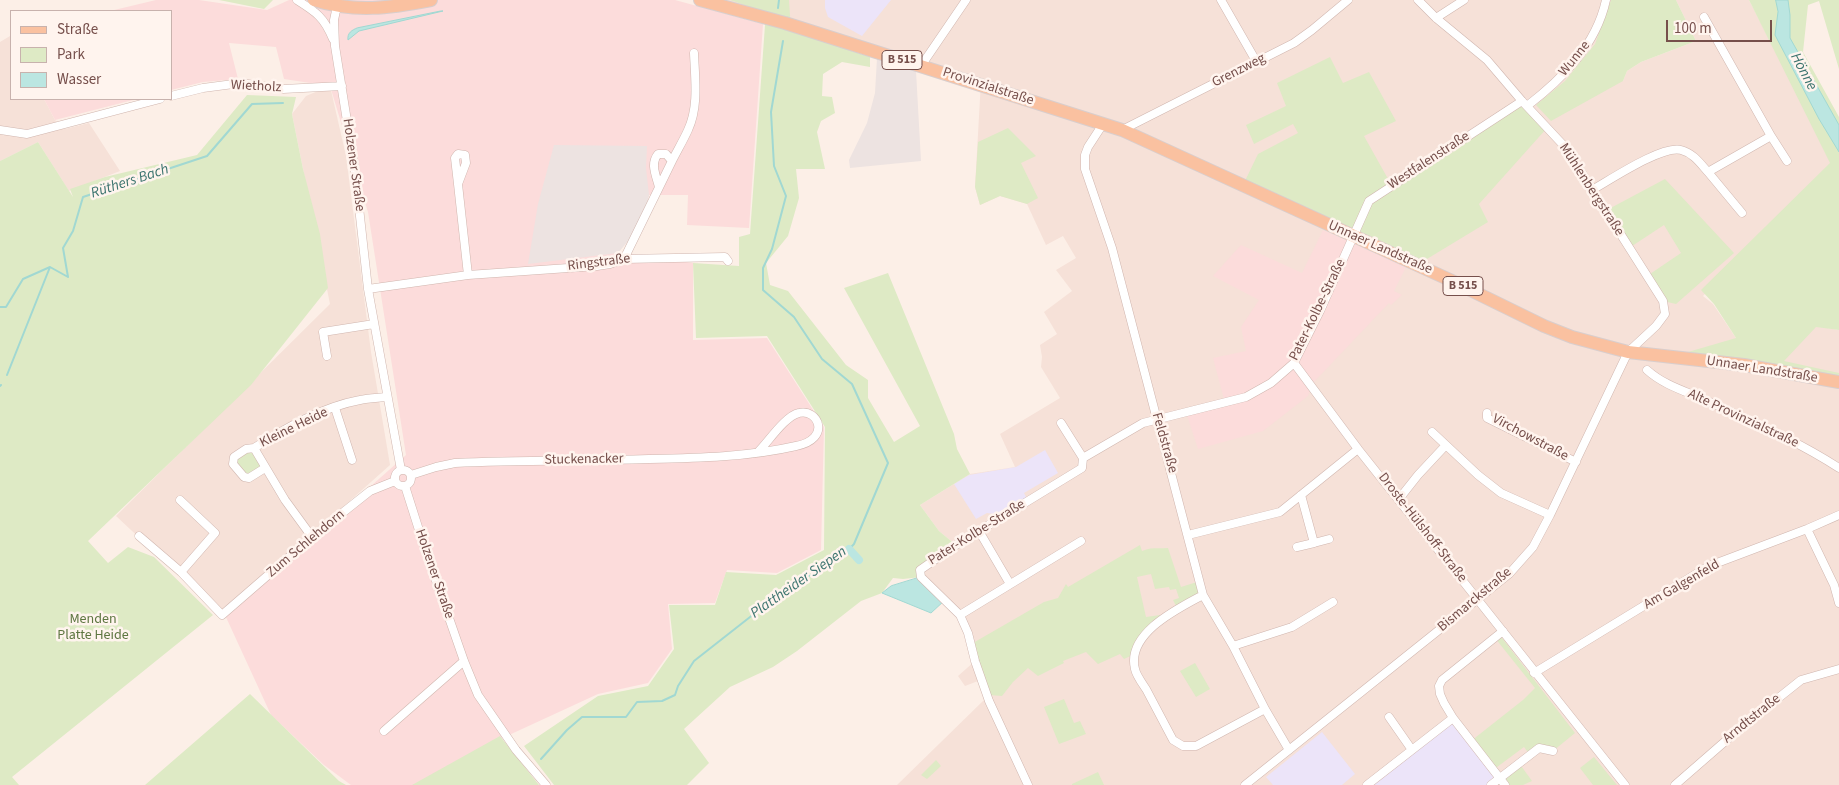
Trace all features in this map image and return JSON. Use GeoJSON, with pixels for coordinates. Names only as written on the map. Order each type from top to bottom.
{"type":"FeatureCollection","features":[{"type":"Feature","properties":{"kind":"main road"},"geometry":{"type":"LineString","coordinates":[[314,0],[357,9],[378,9],[431,0]]}},
{"type":"Feature","properties":{"kind":"main road","name":"Provinzialstraße"},"geometry":{"type":"LineString","coordinates":[[700,0],[785,23],[1103,124]]}},
{"type":"Feature","properties":{"kind":"main road","name":"Unnaer Landstraße"},"geometry":{"type":"LineString","coordinates":[[1103,124],[1122,130],[1551,328],[1593,344],[1628,352],[1744,365],[1839,382]]}},
{"type":"Feature","properties":{"kind":"street"},"geometry":{"type":"LineString","coordinates":[[297,0],[312,10],[326,24],[335,46]]}},
{"type":"Feature","properties":{"kind":"street"},"geometry":{"type":"LineString","coordinates":[[1221,0],[1256,62]]}},
{"type":"Feature","properties":{"kind":"street","name":"Grenzweg"},"geometry":{"type":"LineString","coordinates":[[1122,130],[1294,43],[1348,0]]}},
{"type":"Feature","properties":{"kind":"street","name":"Mühlenbergstraße"},"geometry":{"type":"LineString","coordinates":[[1418,0],[1436,18],[1487,60],[1566,148],[1663,301],[1665,314],[1662,320],[1628,352]]}},
{"type":"Feature","properties":{"kind":"street"},"geometry":{"type":"LineString","coordinates":[[1436,18],[1464,0]]}},
{"type":"Feature","properties":{"kind":"street","name":"Wunne"},"geometry":{"type":"LineString","coordinates":[[1524,103],[1562,76],[1576,59],[1591,39],[1606,0]]}},
{"type":"Feature","properties":{"kind":"street"},"geometry":{"type":"LineString","coordinates":[[921,66],[963,1]]}},
{"type":"Feature","properties":{"kind":"street","name":"Holzener Straße"},"geometry":{"type":"LineString","coordinates":[[337,6],[334,20],[335,46],[355,171],[368,289],[401,470]]}},
{"type":"Feature","properties":{"kind":"street"},"geometry":{"type":"LineString","coordinates":[[1704,17],[1787,161]]}},
{"type":"Feature","properties":{"kind":"street"},"geometry":{"type":"LineString","coordinates":[[624,259],[688,130],[693,116],[696,90],[694,53]]}},
{"type":"Feature","properties":{"kind":"street","name":"Wietholz"},"geometry":{"type":"LineString","coordinates":[[172,96],[203,88],[241,84],[283,89],[342,86]]}},
{"type":"Feature","properties":{"kind":"street"},"geometry":{"type":"LineString","coordinates":[[0,130],[27,134],[156,100]]}},
{"type":"Feature","properties":{"kind":"street","name":"Westfalenstraße"},"geometry":{"type":"LineString","coordinates":[[1353,236],[1369,201],[1524,103]]}},
{"type":"Feature","properties":{"kind":"street","name":"Feldstraße"},"geometry":{"type":"LineString","coordinates":[[1103,124],[1085,155],[1085,169],[1112,248],[1203,595],[1289,750]]}},
{"type":"Feature","properties":{"kind":"street"},"geometry":{"type":"LineString","coordinates":[[1708,172],[1771,136]]}},
{"type":"Feature","properties":{"kind":"street"},"geometry":{"type":"LineString","coordinates":[[1592,190],[1663,151],[1671,149],[1694,156],[1742,212]]}},
{"type":"Feature","properties":{"kind":"street"},"geometry":{"type":"LineString","coordinates":[[660,187],[654,170],[653,159],[658,154],[666,154],[672,161]]}},
{"type":"Feature","properties":{"kind":"street"},"geometry":{"type":"LineString","coordinates":[[458,184],[468,276]]}},
{"type":"Feature","properties":{"kind":"street","name":"Pater-Kolbe-Straße"},"geometry":{"type":"LineString","coordinates":[[1028,785],[989,701],[975,661],[968,633],[960,615],[920,576],[920,570],[979,531],[1082,468],[1083,458],[1143,423],[1246,397],[1271,383],[1294,363],[1320,311],[1353,236]]}},
{"type":"Feature","properties":{"kind":"street","name":"Ringstraße"},"geometry":{"type":"LineString","coordinates":[[368,289],[468,276],[597,266],[624,259],[725,257],[728,261]]}},
{"type":"Feature","properties":{"kind":"street"},"geometry":{"type":"LineString","coordinates":[[327,356],[323,332],[374,324]]}},
{"type":"Feature","properties":{"kind":"street","name":"Bismarckstraße"},"geometry":{"type":"LineString","coordinates":[[1245,785],[1509,574],[1532,547],[1550,515],[1628,352]]}},
{"type":"Feature","properties":{"kind":"street","name":"Droste-Hülshoff-Straße"},"geometry":{"type":"LineString","coordinates":[[1294,363],[1358,449],[1400,499],[1534,673],[1625,785]]}},
{"type":"Feature","properties":{"kind":"street","name":"Alte Provinzialstraße"},"geometry":{"type":"LineString","coordinates":[[1647,370],[1659,381],[1709,401],[1779,434],[1839,468]]}},
{"type":"Feature","properties":{"kind":"street","name":"Kleine Heide"},"geometry":{"type":"LineString","coordinates":[[265,468],[250,478],[244,477],[233,464],[234,457],[246,449],[254,448],[288,428],[335,408],[359,400],[387,397]]}},
{"type":"Feature","properties":{"kind":"street","name":"Kleine Heide"},"geometry":{"type":"LineString","coordinates":[[335,408],[352,460]]}},
{"type":"Feature","properties":{"kind":"street","name":"Stuckenacker"},"geometry":{"type":"LineString","coordinates":[[411,475],[436,466],[455,463],[677,459],[748,455],[797,446],[813,441],[818,434],[819,425],[812,415],[802,412],[793,415],[758,452]]}},
{"type":"Feature","properties":{"kind":"street","name":"Virchowstraße"},"geometry":{"type":"LineString","coordinates":[[1487,413],[1487,418],[1576,462]]}},
{"type":"Feature","properties":{"kind":"street"},"geometry":{"type":"LineString","coordinates":[[1061,423],[1083,458]]}},
{"type":"Feature","properties":{"kind":"street"},"geometry":{"type":"LineString","coordinates":[[1432,432],[1478,475],[1501,493],[1550,515]]}},
{"type":"Feature","properties":{"kind":"street"},"geometry":{"type":"LineString","coordinates":[[1400,499],[1418,475],[1446,445]]}},
{"type":"Feature","properties":{"kind":"street","name":"Kleine Heide"},"geometry":{"type":"LineString","coordinates":[[254,448],[285,500],[312,536]]}},
{"type":"Feature","properties":{"kind":"street"},"geometry":{"type":"LineString","coordinates":[[1188,535],[1280,512],[1358,449]]}},
{"type":"Feature","properties":{"kind":"street"},"geometry":{"type":"LineString","coordinates":[[401,470],[408,471],[411,475],[410,483],[405,486],[399,486],[395,481],[396,474],[401,470]]}},
{"type":"Feature","properties":{"kind":"street","name":"Zum Schlehdorn"},"geometry":{"type":"LineString","coordinates":[[181,572],[222,615],[312,536],[370,491],[395,481]]}},
{"type":"Feature","properties":{"kind":"street","name":"Holzener Straße"},"geometry":{"type":"LineString","coordinates":[[405,486],[424,549],[464,662],[478,695],[516,750],[546,785]]}},
{"type":"Feature","properties":{"kind":"street"},"geometry":{"type":"LineString","coordinates":[[1301,494],[1314,543]]}},
{"type":"Feature","properties":{"kind":"street"},"geometry":{"type":"LineString","coordinates":[[138,536],[181,572],[215,533],[180,500]]}},
{"type":"Feature","properties":{"kind":"street","name":"Am Galgenfeld"},"geometry":{"type":"LineString","coordinates":[[1534,673],[1709,566],[1839,515]]}},
{"type":"Feature","properties":{"kind":"street"},"geometry":{"type":"LineString","coordinates":[[1807,529],[1834,585],[1839,603]]}},
{"type":"Feature","properties":{"kind":"street"},"geometry":{"type":"LineString","coordinates":[[979,531],[1010,584]]}},
{"type":"Feature","properties":{"kind":"street"},"geometry":{"type":"LineString","coordinates":[[1297,547],[1329,539]]}},
{"type":"Feature","properties":{"kind":"street"},"geometry":{"type":"LineString","coordinates":[[960,615],[1081,542]]}},
{"type":"Feature","properties":{"kind":"street"},"geometry":{"type":"LineString","coordinates":[[1203,595],[1177,608],[1153,626],[1142,636],[1135,654],[1135,668],[1173,740],[1183,746],[1196,746],[1265,709]]}},
{"type":"Feature","properties":{"kind":"street"},"geometry":{"type":"LineString","coordinates":[[1233,646],[1292,627],[1333,602]]}},
{"type":"Feature","properties":{"kind":"street"},"geometry":{"type":"LineString","coordinates":[[1502,782],[1453,718],[1440,694],[1439,686],[1442,680],[1503,631]]}},
{"type":"Feature","properties":{"kind":"street"},"geometry":{"type":"LineString","coordinates":[[384,731],[464,662]]}},
{"type":"Feature","properties":{"kind":"street","name":"Arndtstraße"},"geometry":{"type":"LineString","coordinates":[[1675,785],[1737,731],[1801,680],[1839,669]]}},
{"type":"Feature","properties":{"kind":"street"},"geometry":{"type":"LineString","coordinates":[[1389,717],[1412,750]]}},
{"type":"Feature","properties":{"kind":"street"},"geometry":{"type":"LineString","coordinates":[[1367,785],[1453,718]]}},
{"type":"Feature","properties":{"kind":"street"},"geometry":{"type":"LineString","coordinates":[[1490,785],[1502,782],[1539,748],[1552,751]]}},
{"type":"Feature","properties":{"kind":"shaded area"},"geometry":{"type":"Polygon","coordinates":[[[156,0],[199,0],[267,10],[289,0],[675,0],[763,24],[749,228],[687,225],[688,195],[649,195],[645,211],[629,240],[618,252],[693,263],[693,340],[767,338],[824,427],[821,550],[777,573],[727,570],[715,603],[668,604],[672,649],[648,683],[598,694],[483,747],[415,785],[351,785],[324,765],[271,715],[225,615],[406,455],[368,212],[330,86],[284,79],[276,47],[229,43],[238,79],[203,82],[172,90],[172,10],[114,10],[156,0]]]}},
{"type":"Feature","properties":{"kind":"shaded area"},"geometry":{"type":"Polygon","coordinates":[[[700,0],[1611,0],[1610,5],[1623,81],[1627,71],[1641,62],[1696,41],[1676,0],[1749,0],[1833,163],[1703,296],[1713,304],[1736,338],[1816,326],[1839,330],[1839,785],[897,785],[984,700],[978,681],[965,686],[958,676],[975,661],[966,618],[920,570],[956,545],[939,531],[920,505],[970,474],[1015,467],[1000,434],[1060,398],[1041,367],[1040,345],[1057,334],[1044,312],[1072,291],[1056,270],[1076,258],[1063,236],[1046,245],[1027,204],[1000,196],[980,205],[975,187],[981,81],[700,0]]]}},
{"type":"Feature","properties":{"kind":"shaded area"},"geometry":{"type":"Polygon","coordinates":[[[825,0],[891,0],[862,36],[828,17],[825,0]]]}},
{"type":"Feature","properties":{"kind":"shaded area"},"geometry":{"type":"Polygon","coordinates":[[[10,36],[10,100],[45,100],[55,120],[65,129],[89,123],[120,171],[69,191],[38,142],[0,161],[0,42],[10,36]]]}},
{"type":"Feature","properties":{"kind":"shaded area"},"geometry":{"type":"Polygon","coordinates":[[[877,58],[916,71],[921,161],[850,168],[849,160],[867,123],[875,93],[877,58]]]}},
{"type":"Feature","properties":{"kind":"shaded area"},"geometry":{"type":"Polygon","coordinates":[[[330,86],[346,156],[371,352],[390,465],[222,615],[116,516],[330,304],[292,114],[306,96],[330,86]]]}},
{"type":"Feature","properties":{"kind":"shaded area"},"geometry":{"type":"Polygon","coordinates":[[[45,100],[133,100],[55,120],[45,100]]]}},
{"type":"Feature","properties":{"kind":"shaded area"},"geometry":{"type":"Polygon","coordinates":[[[554,145],[647,146],[646,168],[649,195],[645,211],[629,240],[618,253],[528,264],[538,204],[554,145]]]}},
{"type":"Feature","properties":{"kind":"shaded area"},"geometry":{"type":"Polygon","coordinates":[[[1323,230],[1406,267],[1394,291],[1402,295],[1391,305],[1389,303],[1313,383],[1308,396],[1263,431],[1198,449],[1185,409],[1224,399],[1213,358],[1246,351],[1241,327],[1259,300],[1213,276],[1241,245],[1302,273],[1323,230]]]}},
{"type":"Feature","properties":{"kind":"shaded area"},"geometry":{"type":"Polygon","coordinates":[[[1045,450],[1058,473],[1024,493],[1028,501],[1006,516],[987,513],[976,519],[954,484],[969,475],[1016,467],[1045,450]]]}},
{"type":"Feature","properties":{"kind":"shaded area"},"geometry":{"type":"Polygon","coordinates":[[[1453,718],[1499,778],[1491,785],[1367,785],[1453,718]]]}},
{"type":"Feature","properties":{"kind":"shaded area"},"geometry":{"type":"Polygon","coordinates":[[[1322,732],[1355,774],[1342,785],[1273,785],[1266,777],[1322,732]]]}},
{"type":"Feature","properties":{"kind":"green space"},"geometry":{"type":"Polygon","coordinates":[[[219,0],[273,0],[264,9],[219,0]]]}},
{"type":"Feature","properties":{"kind":"green space"},"geometry":{"type":"Polygon","coordinates":[[[730,0],[789,0],[791,31],[870,57],[870,67],[842,62],[823,74],[822,96],[832,97],[835,113],[821,121],[817,132],[825,169],[796,169],[799,198],[788,236],[766,263],[770,285],[788,291],[846,365],[868,380],[868,398],[894,442],[920,426],[844,288],[888,273],[954,434],[957,449],[970,474],[920,505],[939,531],[956,545],[920,570],[921,577],[893,578],[882,593],[861,601],[797,651],[773,667],[730,687],[684,729],[709,763],[687,785],[554,785],[524,746],[598,696],[648,686],[674,649],[669,605],[715,605],[726,572],[776,575],[824,550],[825,427],[767,336],[696,338],[693,263],[739,266],[739,237],[750,234],[765,25],[768,13],[730,0]]]}},
{"type":"Feature","properties":{"kind":"green space"},"geometry":{"type":"Polygon","coordinates":[[[1611,0],[1676,0],[1696,41],[1641,62],[1627,71],[1623,81],[1551,121],[1536,105],[1565,81],[1595,44],[1611,0]]]}},
{"type":"Feature","properties":{"kind":"green space"},"geometry":{"type":"Polygon","coordinates":[[[1749,0],[1839,0],[1839,69],[1819,1],[1808,5],[1803,52],[1839,117],[1839,330],[1816,327],[1784,361],[1839,373],[1839,378],[1688,352],[1736,338],[1714,304],[1701,290],[1830,163],[1749,0]]]}},
{"type":"Feature","properties":{"kind":"green space"},"geometry":{"type":"Polygon","coordinates":[[[1330,57],[1343,83],[1369,72],[1396,121],[1364,136],[1392,186],[1522,101],[1547,128],[1479,204],[1488,222],[1417,265],[1243,185],[1258,154],[1298,133],[1293,124],[1254,144],[1246,125],[1286,106],[1277,83],[1330,57]]]}},
{"type":"Feature","properties":{"kind":"green space","name":"Menden Platte Heide"},"geometry":{"type":"Polygon","coordinates":[[[247,95],[296,97],[292,114],[303,169],[320,234],[328,288],[251,385],[88,541],[108,563],[128,547],[154,557],[213,615],[12,777],[19,785],[0,785],[0,161],[38,142],[73,197],[70,189],[105,177],[197,155],[247,95]]]}},
{"type":"Feature","properties":{"kind":"green space"},"geometry":{"type":"Polygon","coordinates":[[[1008,128],[1036,156],[1021,163],[1038,198],[1027,204],[1000,196],[980,205],[975,187],[978,142],[1008,128]]]}},
{"type":"Feature","properties":{"kind":"green space"},"geometry":{"type":"Polygon","coordinates":[[[1665,179],[1734,253],[1676,304],[1663,301],[1647,276],[1681,253],[1664,225],[1629,248],[1605,211],[1665,179]]]}},
{"type":"Feature","properties":{"kind":"green space"},"geometry":{"type":"Polygon","coordinates":[[[254,448],[265,468],[244,477],[234,457],[254,448]]]}},
{"type":"Feature","properties":{"kind":"green space"},"geometry":{"type":"Polygon","coordinates":[[[1140,545],[1142,551],[1168,548],[1181,587],[1200,581],[1203,595],[1177,608],[1173,600],[1179,598],[1176,589],[1170,590],[1169,587],[1155,589],[1151,574],[1137,577],[1146,617],[1160,615],[1161,620],[1135,654],[1124,659],[1120,654],[1098,664],[1086,652],[1063,661],[1064,663],[1038,676],[1028,668],[1002,696],[989,695],[973,643],[1044,602],[1058,598],[1066,584],[1068,587],[1140,545]]]}},
{"type":"Feature","properties":{"kind":"green space"},"geometry":{"type":"Polygon","coordinates":[[[1499,634],[1575,733],[1553,751],[1539,748],[1530,755],[1524,747],[1493,770],[1471,741],[1523,700],[1535,688],[1495,638],[1499,634]]]}},
{"type":"Feature","properties":{"kind":"green space"},"geometry":{"type":"Polygon","coordinates":[[[1195,663],[1210,689],[1196,697],[1180,671],[1195,663]]]}},
{"type":"Feature","properties":{"kind":"green space"},"geometry":{"type":"Polygon","coordinates":[[[250,694],[339,781],[346,785],[145,785],[250,694]]]}},
{"type":"Feature","properties":{"kind":"green space"},"geometry":{"type":"Polygon","coordinates":[[[1064,699],[1074,723],[1080,721],[1086,734],[1059,744],[1044,707],[1064,699]]]}},
{"type":"Feature","properties":{"kind":"green space"},"geometry":{"type":"Polygon","coordinates":[[[500,736],[539,785],[412,785],[500,736]]]}},
{"type":"Feature","properties":{"kind":"green space"},"geometry":{"type":"Polygon","coordinates":[[[1594,757],[1617,785],[1593,785],[1580,768],[1594,757]]]}},
{"type":"Feature","properties":{"kind":"green space"},"geometry":{"type":"Polygon","coordinates":[[[936,760],[941,766],[927,779],[921,775],[936,760]]]}},
{"type":"Feature","properties":{"kind":"green space"},"geometry":{"type":"Polygon","coordinates":[[[1519,763],[1532,781],[1523,785],[1491,785],[1519,763]]]}},
{"type":"Feature","properties":{"kind":"green space"},"geometry":{"type":"Polygon","coordinates":[[[1098,772],[1104,785],[1072,785],[1072,784],[1098,772]]]}},
{"type":"Feature","properties":{"kind":"water","name":"Hönne"},"geometry":{"type":"Polygon","coordinates":[[[1776,0],[1788,0],[1790,38],[1839,125],[1839,152],[1819,119],[1775,35],[1778,12],[1776,0]]]}},
{"type":"Feature","properties":{"kind":"water"},"geometry":{"type":"Polygon","coordinates":[[[443,11],[359,31],[348,40],[349,34],[357,28],[443,11]]]}},
{"type":"Feature","properties":{"kind":"water"},"geometry":{"type":"Polygon","coordinates":[[[921,577],[945,600],[931,613],[882,593],[891,586],[921,577]]]}},
{"type":"Feature","properties":{"kind":"waterway","name":"Plattheider Siepen"},"geometry":{"type":"LineString","coordinates":[[778,8],[779,0]]}},
{"type":"Feature","properties":{"kind":"waterway","name":"Plattheider Siepen"},"geometry":{"type":"LineString","coordinates":[[541,759],[567,730],[582,717],[626,717],[637,702],[662,701],[675,695],[678,686],[694,661],[787,588],[841,558],[854,544],[888,463],[852,384],[822,359],[794,317],[763,290],[763,268],[772,249],[786,196],[774,166],[771,112],[783,41]]}},
{"type":"Feature","properties":{"kind":"waterway","name":"Rüthers Bach"},"geometry":{"type":"LineString","coordinates":[[7,375],[50,267],[68,277],[63,248],[73,231],[83,197],[207,156],[252,104],[283,103]]}},
{"type":"Feature","properties":{"kind":"waterway"},"geometry":{"type":"LineString","coordinates":[[0,307],[6,307],[23,279],[50,267]]}},
{"type":"Feature","properties":{"kind":"waterway"},"geometry":{"type":"LineString","coordinates":[[849,549],[859,560]]}}]}
